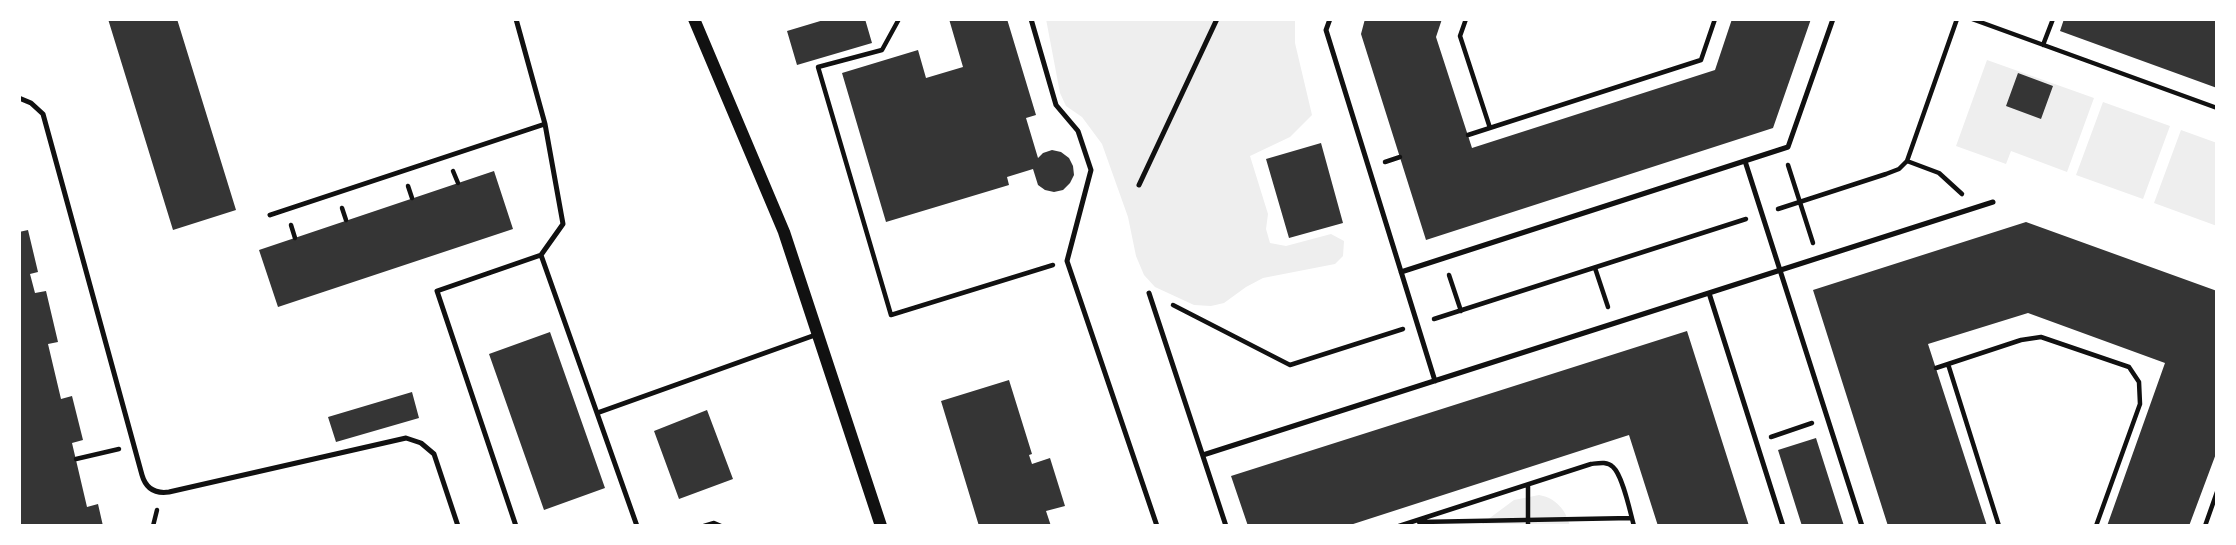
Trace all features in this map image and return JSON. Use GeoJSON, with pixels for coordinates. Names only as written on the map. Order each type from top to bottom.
{"type":"FeatureCollection","features":[{"type":"Feature","properties":{"kind":"street"},"geometry":{"type":"LineString","coordinates":[[694,19],[784,232],[881,526]]}},
{"type":"Feature","properties":{"kind":"lane"},"geometry":{"type":"LineString","coordinates":[[516,19],[545,124],[564,224],[541,255],[437,291],[516,526]]}},
{"type":"Feature","properties":{"kind":"lane"},"geometry":{"type":"LineString","coordinates":[[1031,19],[1056,105],[1078,131],[1091,170],[1067,261],[1157,526]]}},
{"type":"Feature","properties":{"kind":"lane"},"geometry":{"type":"LineString","coordinates":[[1139,185],[1217,19]]}},
{"type":"Feature","properties":{"kind":"lane"},"geometry":{"type":"LineString","coordinates":[[1330,19],[1326,30],[1435,381]]}},
{"type":"Feature","properties":{"kind":"lane"},"geometry":{"type":"LineString","coordinates":[[1401,272],[1783,150],[1791,142],[1833,19]]}},
{"type":"Feature","properties":{"kind":"lane"},"geometry":{"type":"LineString","coordinates":[[19,98],[43,114],[144,483],[161,493],[396,439],[415,440],[434,454],[458,526]]}},
{"type":"Feature","properties":{"kind":"lane"},"geometry":{"type":"LineString","coordinates":[[270,215],[545,124]]}},
{"type":"Feature","properties":{"kind":"lane"},"geometry":{"type":"LineString","coordinates":[[1745,162],[1862,526]]}},
{"type":"Feature","properties":{"kind":"lane"},"geometry":{"type":"LineString","coordinates":[[1203,455],[1993,202]]}},
{"type":"Feature","properties":{"kind":"lane"},"geometry":{"type":"LineString","coordinates":[[541,255],[637,526]]}},
{"type":"Feature","properties":{"kind":"lane"},"geometry":{"type":"LineString","coordinates":[[1149,293],[1226,526]]}},
{"type":"Feature","properties":{"kind":"lane"},"geometry":{"type":"LineString","coordinates":[[1709,293],[1783,526]]}},
{"type":"Feature","properties":{"kind":"lane"},"geometry":{"type":"LineString","coordinates":[[597,413],[818,334]]}},
{"type":"Feature","properties":{"kind":"path"},"geometry":{"type":"LineString","coordinates":[[899,19],[882,50],[818,67],[891,315],[1067,261]]}},
{"type":"Feature","properties":{"kind":"path"},"geometry":{"type":"LineString","coordinates":[[1466,19],[1460,36],[1490,128]]}},
{"type":"Feature","properties":{"kind":"path"},"geometry":{"type":"LineString","coordinates":[[1468,135],[1701,60],[1715,19]]}},
{"type":"Feature","properties":{"kind":"path"},"geometry":{"type":"LineString","coordinates":[[1449,314],[1899,169],[1907,161],[1956,19]]}},
{"type":"Feature","properties":{"kind":"path"},"geometry":{"type":"LineString","coordinates":[[1972,19],[2217,108]]}},
{"type":"Feature","properties":{"kind":"path"},"geometry":{"type":"LineString","coordinates":[[2043,45],[2053,19]]}},
{"type":"Feature","properties":{"kind":"path"},"geometry":{"type":"LineString","coordinates":[[1783,150],[1818,258]]}},
{"type":"Feature","properties":{"kind":"path"},"geometry":{"type":"LineString","coordinates":[[1907,161],[1947,179],[1975,208]]}},
{"type":"Feature","properties":{"kind":"path"},"geometry":{"type":"LineString","coordinates":[[1595,268],[1613,324]]}},
{"type":"Feature","properties":{"kind":"path"},"geometry":{"type":"LineString","coordinates":[[1149,293],[1290,365],[1417,325]]}},
{"type":"Feature","properties":{"kind":"path"},"geometry":{"type":"LineString","coordinates":[[1936,368],[2021,340],[2041,337],[2129,367],[2141,391],[2140,404],[2095,526]]}},
{"type":"Feature","properties":{"kind":"path"},"geometry":{"type":"LineString","coordinates":[[1948,364],[1999,526]]}},
{"type":"Feature","properties":{"kind":"path"},"geometry":{"type":"LineString","coordinates":[[1757,442],[1828,418]]}},
{"type":"Feature","properties":{"kind":"path"},"geometry":{"type":"LineString","coordinates":[[76,459],[133,445]]}},
{"type":"Feature","properties":{"kind":"path"},"geometry":{"type":"LineString","coordinates":[[1427,521],[1528,484],[1603,462],[1614,467],[1634,526]]}},
{"type":"Feature","properties":{"kind":"path"},"geometry":{"type":"LineString","coordinates":[[1528,484],[1528,523]]}},
{"type":"Feature","properties":{"kind":"path"},"geometry":{"type":"LineString","coordinates":[[2205,526],[2217,492]]}},
{"type":"Feature","properties":{"kind":"path"},"geometry":{"type":"LineString","coordinates":[[1399,526],[1427,521],[1528,523],[1632,518]]}},
{"type":"Feature","properties":{"kind":"path"},"geometry":{"type":"LineString","coordinates":[[704,526],[714,523],[720,526]]}},
{"type":"Feature","properties":{"kind":"shaded area"},"geometry":{"type":"Polygon","coordinates":[[[1046,19],[1295,19],[1295,43],[1312,115],[1290,137],[1250,156],[1268,214],[1266,229],[1270,243],[1286,246],[1331,234],[1344,241],[1343,256],[1335,264],[1263,278],[1224,303],[1211,306],[1194,305],[1155,287],[1144,275],[1136,256],[1128,217],[1102,144],[1082,117],[1066,106],[1060,93],[1046,19]]]}},
{"type":"Feature","properties":{"kind":"shaded area"},"geometry":{"type":"Polygon","coordinates":[[[1987,60],[2094,98],[2067,172],[2011,151],[2006,164],[1956,146],[1987,60]]]}},
{"type":"Feature","properties":{"kind":"shaded area"},"geometry":{"type":"Polygon","coordinates":[[[2103,102],[2170,126],[2143,199],[2076,175],[2103,102]]]}},
{"type":"Feature","properties":{"kind":"shaded area"},"geometry":{"type":"Polygon","coordinates":[[[2181,130],[2217,143],[2217,226],[2154,203],[2181,130]]]}},
{"type":"Feature","properties":{"kind":"shaded area"},"geometry":{"type":"Polygon","coordinates":[[[1539,495],[1559,506],[1570,526],[1479,526],[1514,500],[1539,495]]]}},
{"type":"Feature","properties":{"kind":"building"},"geometry":{"type":"Polygon","coordinates":[[[108,19],[177,19],[236,210],[173,230],[108,19]]]}},
{"type":"Feature","properties":{"kind":"building"},"geometry":{"type":"Polygon","coordinates":[[[827,19],[865,19],[872,43],[797,65],[787,31],[827,19]]]}},
{"type":"Feature","properties":{"kind":"building"},"geometry":{"type":"Polygon","coordinates":[[[949,19],[1007,19],[1036,115],[1026,118],[1038,158],[1052,150],[1061,152],[1069,158],[1074,175],[1063,190],[1054,192],[1038,185],[1033,169],[1007,177],[1009,185],[886,222],[842,73],[918,50],[926,78],[963,67],[949,19]]]}},
{"type":"Feature","properties":{"kind":"building"},"geometry":{"type":"Polygon","coordinates":[[[1365,19],[1442,19],[1436,37],[1472,148],[1715,70],[1732,19],[1811,19],[1773,128],[1426,240],[1361,34],[1365,19]]]}},
{"type":"Feature","properties":{"kind":"building"},"geometry":{"type":"Polygon","coordinates":[[[2064,19],[2217,19],[2217,88],[2060,31],[2064,19]]]}},
{"type":"Feature","properties":{"kind":"building"},"geometry":{"type":"Polygon","coordinates":[[[2018,73],[2053,86],[2041,119],[2006,106],[2018,73]]]}},
{"type":"Feature","properties":{"kind":"building"},"geometry":{"type":"Polygon","coordinates":[[[1321,143],[1343,223],[1289,238],[1266,159],[1321,143]]]}},
{"type":"Feature","properties":{"kind":"building"},"geometry":{"type":"Polygon","coordinates":[[[494,171],[513,229],[278,307],[259,250],[494,171]]]}},
{"type":"Feature","properties":{"kind":"building"},"geometry":{"type":"Polygon","coordinates":[[[2026,222],[2217,291],[2217,451],[2189,526],[2107,526],[2165,363],[2028,313],[1928,344],[1987,526],[1888,526],[1813,290],[2026,222]]]}},
{"type":"Feature","properties":{"kind":"building"},"geometry":{"type":"Polygon","coordinates":[[[28,230],[38,272],[30,274],[35,293],[46,291],[58,342],[48,344],[61,399],[72,396],[83,440],[72,443],[87,507],[98,504],[103,526],[19,526],[19,232],[28,230]]]}},
{"type":"Feature","properties":{"kind":"building"},"geometry":{"type":"Polygon","coordinates":[[[1687,331],[1749,526],[1658,526],[1629,435],[1347,526],[1248,526],[1231,476],[1687,331]]]}},
{"type":"Feature","properties":{"kind":"building"},"geometry":{"type":"Polygon","coordinates":[[[550,332],[605,488],[544,510],[489,354],[550,332]]]}},
{"type":"Feature","properties":{"kind":"building"},"geometry":{"type":"Polygon","coordinates":[[[1009,380],[1032,454],[1029,455],[1032,464],[1050,458],[1065,506],[1046,511],[1051,526],[979,526],[941,401],[1009,380]]]}},
{"type":"Feature","properties":{"kind":"building"},"geometry":{"type":"Polygon","coordinates":[[[412,392],[419,418],[336,442],[328,417],[412,392]]]}},
{"type":"Feature","properties":{"kind":"building"},"geometry":{"type":"Polygon","coordinates":[[[707,410],[733,479],[679,499],[654,431],[707,410]]]}},
{"type":"Feature","properties":{"kind":"building"},"geometry":{"type":"Polygon","coordinates":[[[1816,438],[1844,526],[1802,526],[1778,450],[1816,438]]]}}]}
